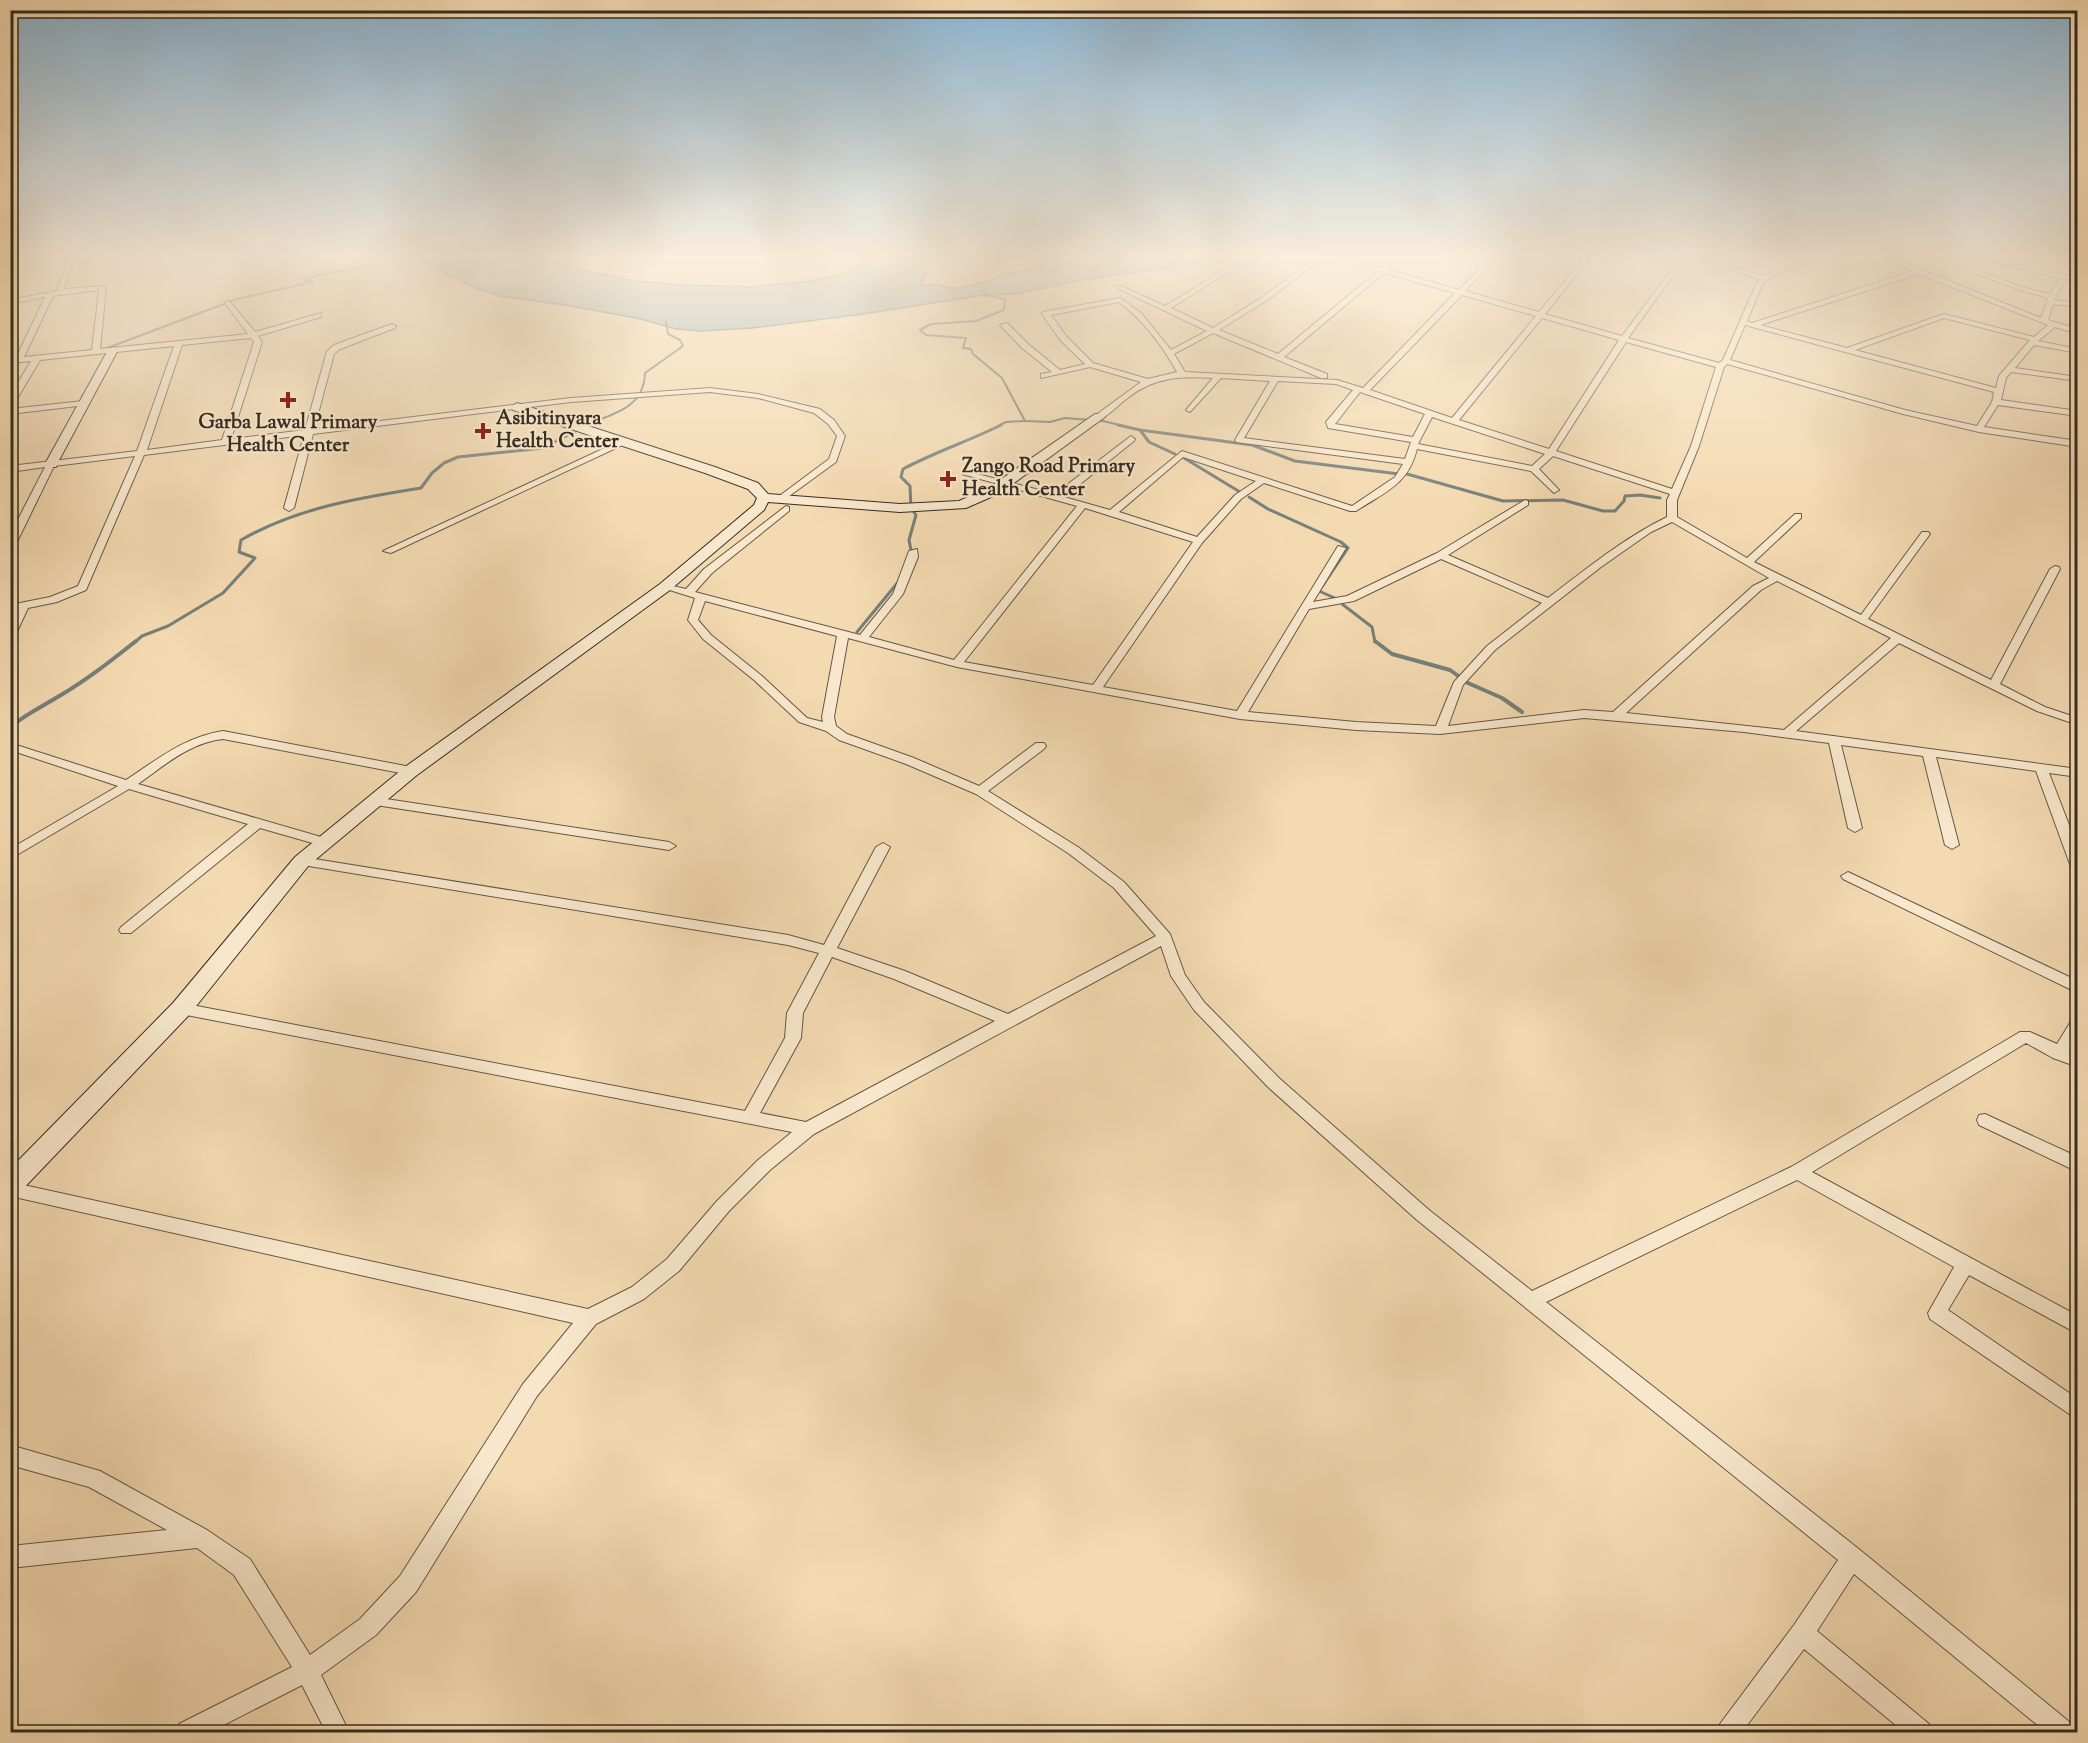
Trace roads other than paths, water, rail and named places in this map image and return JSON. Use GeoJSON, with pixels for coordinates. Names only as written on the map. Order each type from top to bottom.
{"type":"FeatureCollection","features":[{"type":"Feature","properties":{"kind":"street"},"geometry":{"type":"LineString","coordinates":[[15,360],[26,339]]}},
{"type":"Feature","properties":{"kind":"street"},"geometry":{"type":"LineString","coordinates":[[96,351],[97,339]]}},
{"type":"Feature","properties":{"kind":"street"},"geometry":{"type":"LineString","coordinates":[[15,360],[211,339]]}},
{"type":"Feature","properties":{"kind":"street"},"geometry":{"type":"LineString","coordinates":[[225,443],[258,342],[255,339]]}},
{"type":"Feature","properties":{"kind":"street"},"geometry":{"type":"LineString","coordinates":[[289,508],[330,353],[356,339]]}},
{"type":"Feature","properties":{"kind":"street"},"geometry":{"type":"LineString","coordinates":[[1018,339],[1059,373]]}},
{"type":"Feature","properties":{"kind":"street"},"geometry":{"type":"LineString","coordinates":[[1064,339],[1090,365],[1146,381]]}},
{"type":"Feature","properties":{"kind":"street"},"geometry":{"type":"LineString","coordinates":[[1159,339],[1171,353],[1182,374]]}},
{"type":"Feature","properties":{"kind":"street"},"geometry":{"type":"LineString","coordinates":[[1171,353],[1200,339]]}},
{"type":"Feature","properties":{"kind":"street"},"geometry":{"type":"LineString","coordinates":[[1234,339],[1337,382],[1550,454],[1675,493]]}},
{"type":"Feature","properties":{"kind":"street"},"geometry":{"type":"LineString","coordinates":[[1279,357],[1300,339]]}},
{"type":"Feature","properties":{"kind":"street"},"geometry":{"type":"LineString","coordinates":[[1413,339],[1330,422],[1331,426],[1534,469],[1554,490]]}},
{"type":"Feature","properties":{"kind":"street"},"geometry":{"type":"LineString","coordinates":[[1454,421],[1520,339]]}},
{"type":"Feature","properties":{"kind":"street"},"geometry":{"type":"LineString","coordinates":[[1534,469],[1550,454],[1624,339]]}},
{"type":"Feature","properties":{"kind":"street"},"geometry":{"type":"LineString","coordinates":[[1625,339],[1723,363],[1903,412],[1979,429],[2078,444]]}},
{"type":"Feature","properties":{"kind":"street"},"geometry":{"type":"LineString","coordinates":[[1672,518],[1675,493],[1695,446],[1723,363],[1734,339]]}},
{"type":"Feature","properties":{"kind":"street"},"geometry":{"type":"LineString","coordinates":[[1807,339],[1999,391]]}},
{"type":"Feature","properties":{"kind":"street"},"geometry":{"type":"LineString","coordinates":[[1848,350],[1878,339]]}},
{"type":"Feature","properties":{"kind":"street"},"geometry":{"type":"LineString","coordinates":[[1979,429],[1996,402],[2002,378],[2033,340],[2078,351]]}},
{"type":"Feature","properties":{"kind":"street"},"geometry":{"type":"LineString","coordinates":[[10,608],[69,595],[82,588],[141,453],[179,342]]}},
{"type":"Feature","properties":{"kind":"street"},"geometry":{"type":"LineString","coordinates":[[10,546],[83,403],[113,350]]}},
{"type":"Feature","properties":{"kind":"street"},"geometry":{"type":"LineString","coordinates":[[10,404],[37,358]]}},
{"type":"Feature","properties":{"kind":"street"},"geometry":{"type":"LineString","coordinates":[[1044,376],[1090,365]]}},
{"type":"Feature","properties":{"kind":"street"},"geometry":{"type":"LineString","coordinates":[[2009,369],[2078,379]]}},
{"type":"Feature","properties":{"kind":"street"},"geometry":{"type":"LineString","coordinates":[[10,1188],[181,1009],[302,861],[411,771],[664,587],[759,507],[777,502],[900,508],[962,505],[983,497],[1099,417],[1146,381],[1159,376],[1182,374],[1337,382]]}},
{"type":"Feature","properties":{"kind":"street"},"geometry":{"type":"LineString","coordinates":[[1190,410],[1218,377]]}},
{"type":"Feature","properties":{"kind":"street"},"geometry":{"type":"LineString","coordinates":[[1276,378],[1239,440],[1409,462]]}},
{"type":"Feature","properties":{"kind":"street"},"geometry":{"type":"LineString","coordinates":[[10,469],[623,394],[710,390],[758,396],[817,411],[831,422],[841,436],[833,460],[777,502],[688,593]]}},
{"type":"Feature","properties":{"kind":"street"},"geometry":{"type":"LineString","coordinates":[[1996,402],[2078,414]]}},
{"type":"Feature","properties":{"kind":"street"},"geometry":{"type":"LineString","coordinates":[[10,412],[83,403]]}},
{"type":"Feature","properties":{"kind":"street"},"geometry":{"type":"LineString","coordinates":[[517,407],[753,486],[777,502]]}},
{"type":"Feature","properties":{"kind":"street"},"geometry":{"type":"LineString","coordinates":[[1112,513],[1182,454],[1353,509],[1399,478],[1409,462],[1414,443],[1430,413]]}},
{"type":"Feature","properties":{"kind":"street"},"geometry":{"type":"LineString","coordinates":[[1056,498],[1131,439]]}},
{"type":"Feature","properties":{"kind":"street"},"geometry":{"type":"LineString","coordinates":[[388,551],[625,442]]}},
{"type":"Feature","properties":{"kind":"street"},"geometry":{"type":"LineString","coordinates":[[965,472],[1112,513],[1199,541]]}},
{"type":"Feature","properties":{"kind":"street"},"geometry":{"type":"LineString","coordinates":[[1095,690],[1199,541],[1238,497],[1263,480]]}},
{"type":"Feature","properties":{"kind":"street"},"geometry":{"type":"LineString","coordinates":[[1305,607],[1350,599],[1441,555],[1524,503]]}},
{"type":"Feature","properties":{"kind":"street"},"geometry":{"type":"LineString","coordinates":[[957,664],[1082,506]]}},
{"type":"Feature","properties":{"kind":"street"},"geometry":{"type":"LineString","coordinates":[[1748,563],[1798,516]]}},
{"type":"Feature","properties":{"kind":"street"},"geometry":{"type":"LineString","coordinates":[[1672,518],[1748,563],[2041,709],[2078,722]]}},
{"type":"Feature","properties":{"kind":"street"},"geometry":{"type":"LineString","coordinates":[[1440,730],[1458,684],[1491,648],[1548,602],[1648,530],[1672,518]]}},
{"type":"Feature","properties":{"kind":"street"},"geometry":{"type":"LineString","coordinates":[[1863,619],[1925,534]]}},
{"type":"Feature","properties":{"kind":"street"},"geometry":{"type":"LineString","coordinates":[[1240,715],[1341,548]]}},
{"type":"Feature","properties":{"kind":"street"},"geometry":{"type":"LineString","coordinates":[[862,639],[898,594],[899,586],[912,564],[914,551]]}},
{"type":"Feature","properties":{"kind":"street"},"geometry":{"type":"LineString","coordinates":[[1441,555],[1548,602]]}},
{"type":"Feature","properties":{"kind":"street"},"geometry":{"type":"LineString","coordinates":[[1994,686],[2055,569]]}},
{"type":"Feature","properties":{"kind":"street"},"geometry":{"type":"LineString","coordinates":[[1616,716],[1757,588],[1778,577]]}},
{"type":"Feature","properties":{"kind":"street"},"geometry":{"type":"LineString","coordinates":[[664,587],[957,664],[1240,715],[1356,726],[1440,730],[1584,714],[1616,716],[1786,734],[2078,772]]}},
{"type":"Feature","properties":{"kind":"street"},"geometry":{"type":"LineString","coordinates":[[701,596],[693,620],[707,637],[758,678],[803,720],[830,728],[843,737],[910,761],[980,791],[1073,850],[1119,885],[1165,937],[1178,976],[1199,1006],[1274,1083],[1423,1215],[1852,1558],[2064,1732]]}},
{"type":"Feature","properties":{"kind":"street"},"geometry":{"type":"LineString","coordinates":[[10,636],[24,606]]}},
{"type":"Feature","properties":{"kind":"street"},"geometry":{"type":"LineString","coordinates":[[830,728],[828,717],[843,634]]}},
{"type":"Feature","properties":{"kind":"street"},"geometry":{"type":"LineString","coordinates":[[1786,734],[1899,637]]}},
{"type":"Feature","properties":{"kind":"street"},"geometry":{"type":"LineString","coordinates":[[10,855],[128,784],[187,744],[210,736],[223,735],[411,771]]}},
{"type":"Feature","properties":{"kind":"street"},"geometry":{"type":"LineString","coordinates":[[1834,740],[1855,828]]}},
{"type":"Feature","properties":{"kind":"street"},"geometry":{"type":"LineString","coordinates":[[10,746],[323,842]]}},
{"type":"Feature","properties":{"kind":"street"},"geometry":{"type":"LineString","coordinates":[[980,791],[1040,746]]}},
{"type":"Feature","properties":{"kind":"street"},"geometry":{"type":"LineString","coordinates":[[1928,752],[1952,845]]}},
{"type":"Feature","properties":{"kind":"street"},"geometry":{"type":"LineString","coordinates":[[2041,768],[2078,867]]}},
{"type":"Feature","properties":{"kind":"street"},"geometry":{"type":"LineString","coordinates":[[373,801],[669,846]]}},
{"type":"Feature","properties":{"kind":"street"},"geometry":{"type":"LineString","coordinates":[[126,930],[258,823]]}},
{"type":"Feature","properties":{"kind":"street"},"geometry":{"type":"LineString","coordinates":[[750,1117],[793,1038],[795,1013],[883,847]]}},
{"type":"Feature","properties":{"kind":"street"},"geometry":{"type":"LineString","coordinates":[[302,861],[789,939],[830,949],[890,970],[1007,1020]]}},
{"type":"Feature","properties":{"kind":"street"},"geometry":{"type":"LineString","coordinates":[[1848,876],[2078,988]]}},
{"type":"Feature","properties":{"kind":"street"},"geometry":{"type":"LineString","coordinates":[[187,1732],[307,1671],[368,1627],[408,1584],[530,1390],[589,1318],[638,1293],[673,1265],[723,1206],[756,1173],[808,1129],[1165,937]]}},
{"type":"Feature","properties":{"kind":"street"},"geometry":{"type":"LineString","coordinates":[[181,1009],[808,1129]]}},
{"type":"Feature","properties":{"kind":"street"},"geometry":{"type":"LineString","coordinates":[[2059,1053],[2078,1022]]}},
{"type":"Feature","properties":{"kind":"street"},"geometry":{"type":"LineString","coordinates":[[1529,1301],[1797,1172],[2025,1036],[2078,1061]]}},
{"type":"Feature","properties":{"kind":"street"},"geometry":{"type":"LineString","coordinates":[[1985,1120],[2078,1165]]}},
{"type":"Feature","properties":{"kind":"street"},"geometry":{"type":"LineString","coordinates":[[1797,1172],[2078,1326]]}},
{"type":"Feature","properties":{"kind":"street"},"geometry":{"type":"LineString","coordinates":[[10,1188],[589,1318]]}},
{"type":"Feature","properties":{"kind":"street"},"geometry":{"type":"LineString","coordinates":[[1965,1265],[1937,1313],[2078,1411]]}},
{"type":"Feature","properties":{"kind":"street"},"geometry":{"type":"LineString","coordinates":[[10,1455],[93,1478],[200,1537],[242,1568],[307,1671],[338,1732]]}},
{"type":"Feature","properties":{"kind":"street"},"geometry":{"type":"LineString","coordinates":[[10,1557],[200,1537]]}},
{"type":"Feature","properties":{"kind":"street"},"geometry":{"type":"LineString","coordinates":[[1728,1732],[1802,1633],[1852,1558]]}},
{"type":"Feature","properties":{"kind":"street"},"geometry":{"type":"LineString","coordinates":[[1802,1633],[1921,1732]]}},
{"type":"Feature","properties":{"kind":"waterway"},"geometry":{"type":"LineString","coordinates":[[102,350],[130,339]]}},
{"type":"Feature","properties":{"kind":"waterway"},"geometry":{"type":"LineString","coordinates":[[583,426],[615,413],[633,402],[639,395],[645,373],[683,346],[679,339]]}},
{"type":"Feature","properties":{"kind":"waterway"},"geometry":{"type":"LineString","coordinates":[[966,339],[963,348],[971,349],[973,354],[1002,378],[1025,421]]}},
{"type":"Feature","properties":{"kind":"waterway"},"geometry":{"type":"LineString","coordinates":[[1025,421],[1050,422],[1065,418],[1103,421],[1124,426]]}},
{"type":"Feature","properties":{"kind":"waterway"},"geometry":{"type":"LineString","coordinates":[[998,426],[1006,422],[1025,421]]}},
{"type":"Feature","properties":{"kind":"waterway"},"geometry":{"type":"LineString","coordinates":[[135,642],[142,636],[168,626],[223,593],[255,558],[239,552],[241,540],[262,529],[328,506],[421,488],[432,473],[444,463],[458,457],[543,448],[587,425]]}},
{"type":"Feature","properties":{"kind":"waterway"},"geometry":{"type":"LineString","coordinates":[[912,555],[909,540],[916,515],[911,508],[910,486],[901,477],[903,469],[1001,425]]}},
{"type":"Feature","properties":{"kind":"waterway"},"geometry":{"type":"LineString","coordinates":[[1118,425],[1140,430]]}},
{"type":"Feature","properties":{"kind":"waterway"},"geometry":{"type":"LineString","coordinates":[[1140,430],[1252,445],[1295,461],[1399,474]]}},
{"type":"Feature","properties":{"kind":"waterway"},"geometry":{"type":"LineString","coordinates":[[1140,430],[1149,442],[1175,454]]}},
{"type":"Feature","properties":{"kind":"waterway"},"geometry":{"type":"LineString","coordinates":[[1184,458],[1240,492]]}},
{"type":"Feature","properties":{"kind":"waterway"},"geometry":{"type":"LineString","coordinates":[[1407,474],[1503,501],[1563,500],[1603,511],[1615,511],[1624,501],[1625,496],[1640,495],[1660,498]]}},
{"type":"Feature","properties":{"kind":"waterway"},"geometry":{"type":"LineString","coordinates":[[1249,497],[1268,509],[1341,542],[1348,548],[1319,591],[1337,599]]}},
{"type":"Feature","properties":{"kind":"waterway"},"geometry":{"type":"LineString","coordinates":[[857,632],[899,581]]}},
{"type":"Feature","properties":{"kind":"waterway"},"geometry":{"type":"LineString","coordinates":[[1342,604],[1372,627],[1375,642]]}},
{"type":"Feature","properties":{"kind":"waterway"},"geometry":{"type":"LineString","coordinates":[[10,727],[81,682],[136,641]]}},
{"type":"Feature","properties":{"kind":"waterway"},"geometry":{"type":"LineString","coordinates":[[1375,641],[1392,654],[1450,670],[1468,683],[1502,698],[1522,712]]}},
{"type":"Feature","properties":{"kind":"place","name":"Garba Lawal Primary Health Center"},"geometry":{"type":"Point","coordinates":[288,400]}},
{"type":"Feature","properties":{"kind":"place","name":"Asibitinyara Health Center"},"geometry":{"type":"Point","coordinates":[483,431]}},
{"type":"Feature","properties":{"kind":"place","name":"Zango Road Primary Health Center"},"geometry":{"type":"Point","coordinates":[948,479]}}]}
